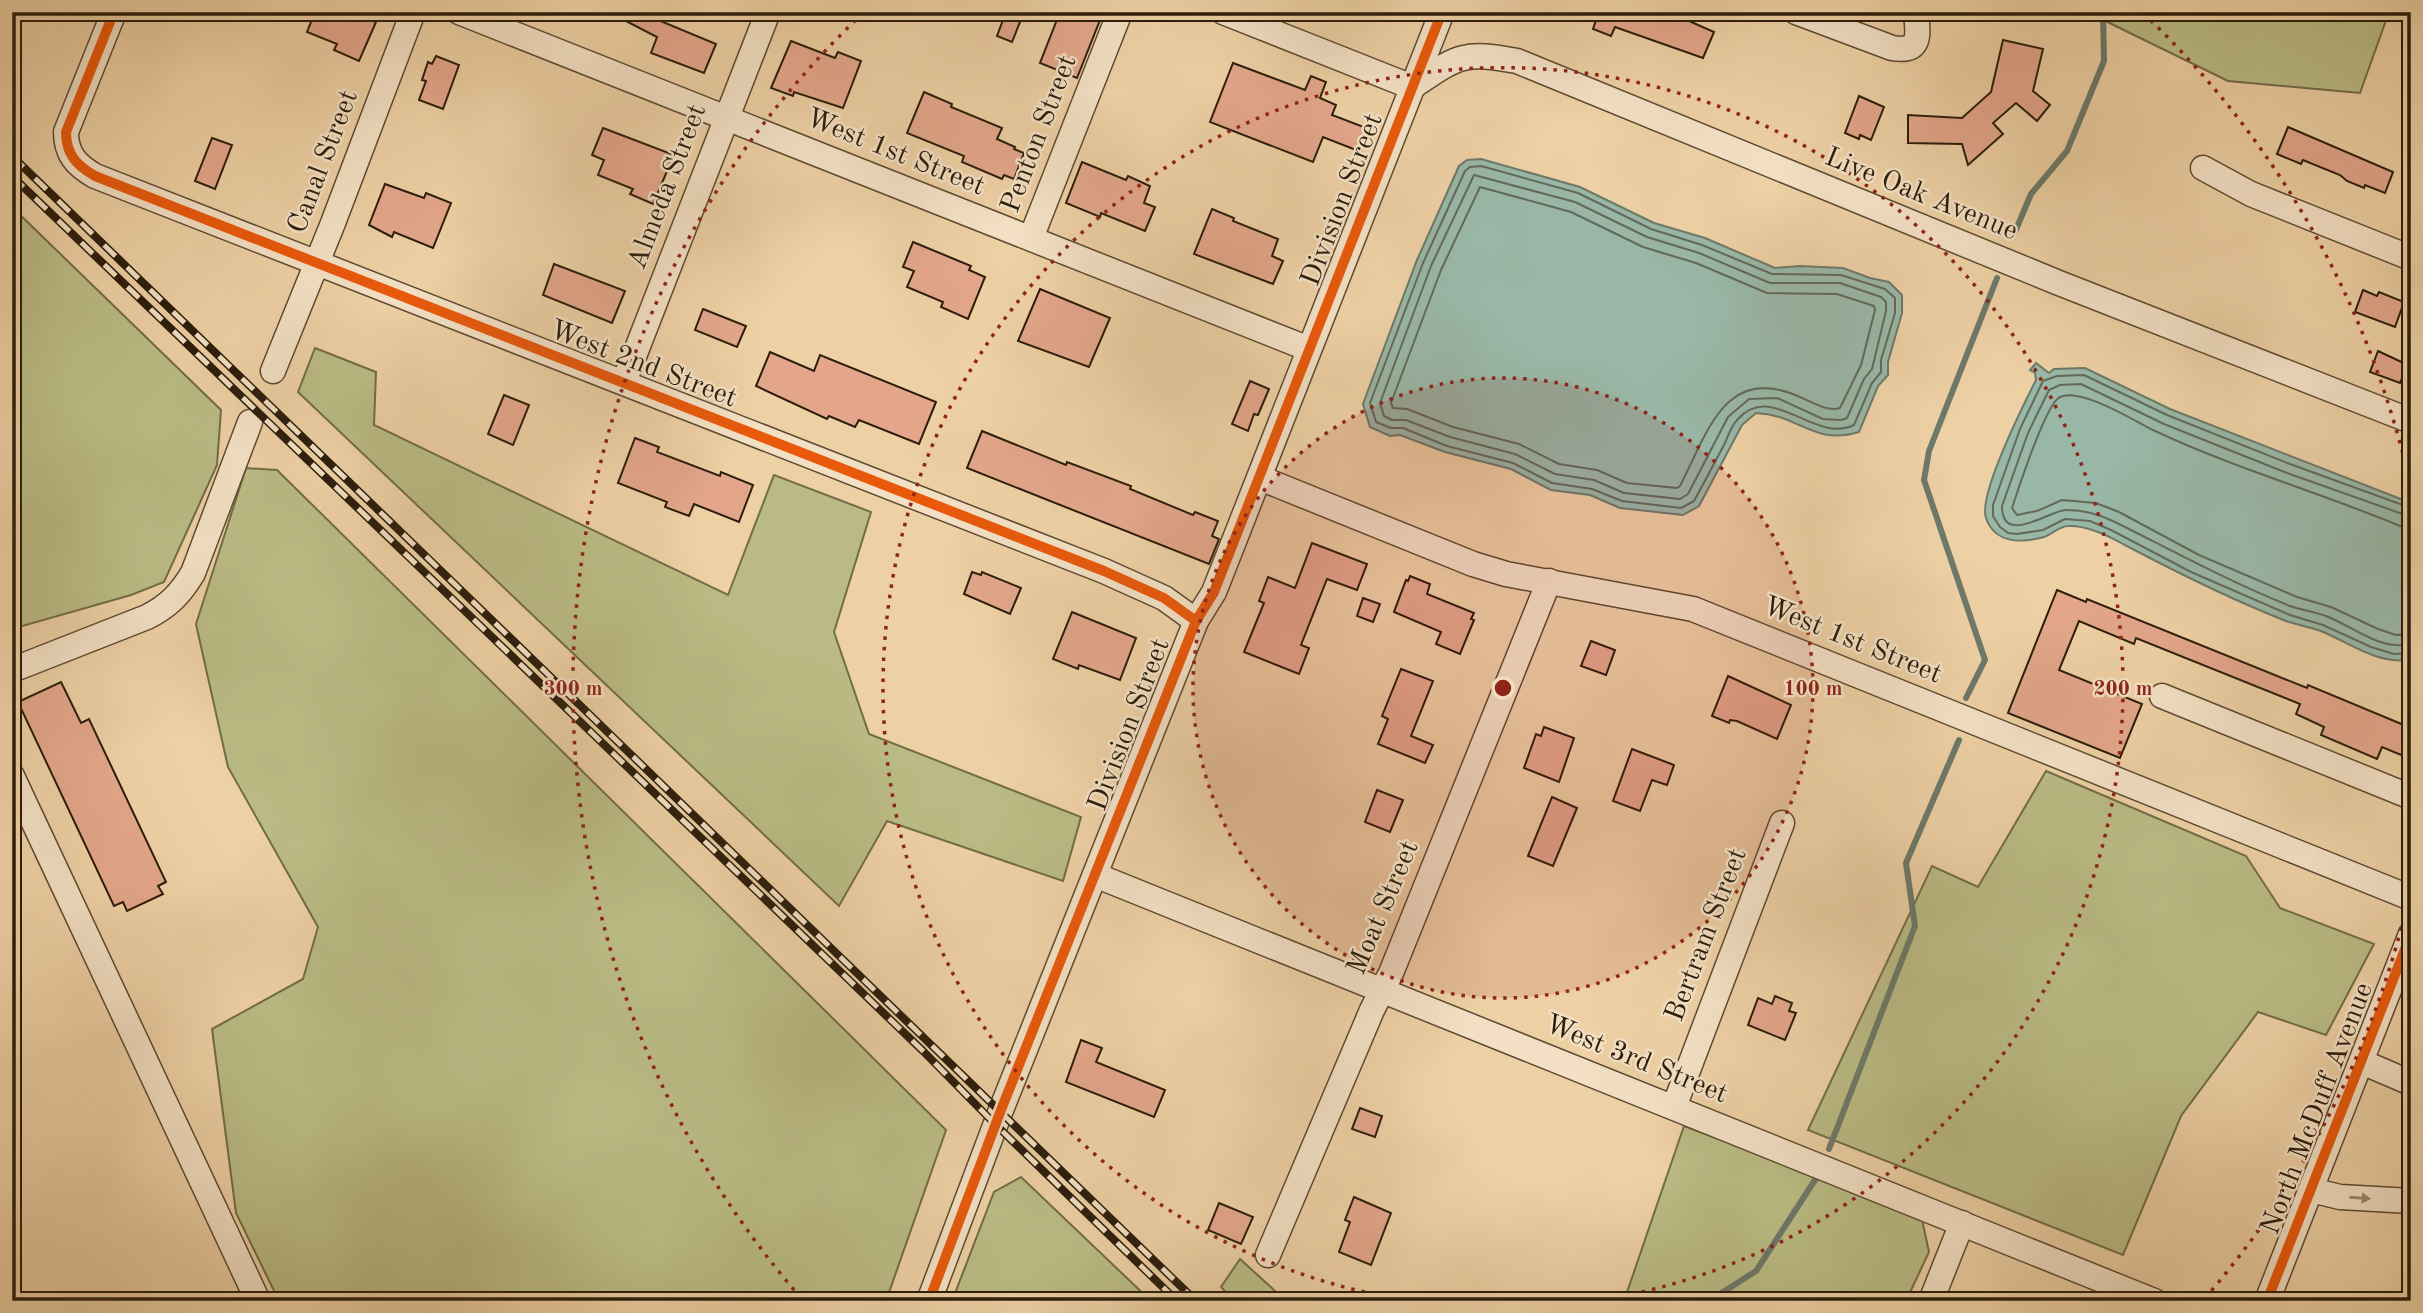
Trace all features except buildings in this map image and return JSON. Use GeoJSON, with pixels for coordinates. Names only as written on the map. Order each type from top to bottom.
{"type":"FeatureCollection","features":[{"type":"Feature","properties":{"kind":"street","name":"West 2nd Street"},"geometry":{"type":"LineString","coordinates":[[114,12],[66,132],[66,145],[71,157],[95,176],[1104,570],[1164,598],[1196,621]]}},
{"type":"Feature","properties":{"kind":"street","name":"Canal Street"},"geometry":{"type":"LineString","coordinates":[[273,371],[413,12]]}},
{"type":"Feature","properties":{"kind":"street","name":"West 1st Street"},"geometry":{"type":"LineString","coordinates":[[459,12],[1309,349]]}},
{"type":"Feature","properties":{"kind":"street","name":"Almeda Street"},"geometry":{"type":"LineString","coordinates":[[624,382],[768,12]]}},
{"type":"Feature","properties":{"kind":"street","name":"Penton Street"},"geometry":{"type":"LineString","coordinates":[[1031,239],[1119,12]]}},
{"type":"Feature","properties":{"kind":"street"},"geometry":{"type":"LineString","coordinates":[[1223,12],[1412,87]]}},
{"type":"Feature","properties":{"kind":"street","name":"Division Street"},"geometry":{"type":"LineString","coordinates":[[929,1301],[1001,1110],[1196,621],[1214,592],[1442,12]]}},
{"type":"Feature","properties":{"kind":"street"},"geometry":{"type":"LineString","coordinates":[[1796,12],[1903,50],[1913,46],[1918,34],[1916,12]]}},
{"type":"Feature","properties":{"kind":"street","name":"Live Oak Avenue"},"geometry":{"type":"LineString","coordinates":[[1412,87],[1462,56],[1489,56],[1517,61],[2059,283],[2411,421]]}},
{"type":"Feature","properties":{"kind":"street"},"geometry":{"type":"LineString","coordinates":[[2203,168],[2250,194],[2411,258]]}},
{"type":"Feature","properties":{"kind":"street"},"geometry":{"type":"LineString","coordinates":[[12,670],[147,617],[179,595],[193,573],[250,422]]}},
{"type":"Feature","properties":{"kind":"street","name":"West 1st Street"},"geometry":{"type":"LineString","coordinates":[[1259,478],[1473,564],[1506,574],[1693,608],[2411,898]]}},
{"type":"Feature","properties":{"kind":"street","name":"Moat Street"},"geometry":{"type":"LineString","coordinates":[[1268,1255],[1396,960],[1549,581]]}},
{"type":"Feature","properties":{"kind":"street"},"geometry":{"type":"LineString","coordinates":[[2162,695],[2411,797]]}},
{"type":"Feature","properties":{"kind":"street"},"geometry":{"type":"LineString","coordinates":[[12,776],[258,1301]]}},
{"type":"Feature","properties":{"kind":"street","name":"Bertram Street"},"geometry":{"type":"LineString","coordinates":[[1674,1107],[1782,822]]}},
{"type":"Feature","properties":{"kind":"street","name":"West 3rd Street"},"geometry":{"type":"LineString","coordinates":[[1095,875],[2154,1301]]}},
{"type":"Feature","properties":{"kind":"street","name":"North McDuff Avenue"},"geometry":{"type":"LineString","coordinates":[[2267,1301],[2411,934]]}},
{"type":"Feature","properties":{"kind":"street"},"geometry":{"type":"LineString","coordinates":[[2362,1062],[2411,1083]]}},
{"type":"Feature","properties":{"kind":"street"},"geometry":{"type":"LineString","coordinates":[[2311,1190],[2340,1197],[2411,1201]]}},
{"type":"Feature","properties":{"kind":"street"},"geometry":{"type":"LineString","coordinates":[[1931,1301],[1962,1223]]}},
{"type":"Feature","properties":{"kind":"green space"},"geometry":{"type":"Polygon","coordinates":[[[2087,12],[2389,12],[2360,93],[2228,81],[2087,12]]]}},
{"type":"Feature","properties":{"kind":"green space"},"geometry":{"type":"Polygon","coordinates":[[[12,207],[221,410],[217,465],[164,582],[131,595],[12,629],[12,207]]]}},
{"type":"Feature","properties":{"kind":"green space"},"geometry":{"type":"Polygon","coordinates":[[[315,348],[376,372],[374,425],[728,595],[774,475],[871,512],[834,632],[869,734],[1081,817],[1063,881],[887,821],[839,906],[298,392],[315,348]]]}},
{"type":"Feature","properties":{"kind":"green space"},"geometry":{"type":"Polygon","coordinates":[[[246,468],[277,470],[946,1130],[886,1301],[279,1301],[236,1213],[212,1029],[303,979],[318,927],[228,767],[196,624],[246,468]]]}},
{"type":"Feature","properties":{"kind":"green space"},"geometry":{"type":"Polygon","coordinates":[[[2046,771],[2246,856],[2280,908],[2374,944],[2326,1035],[2258,1012],[2181,1116],[2123,1255],[1808,1130],[1932,866],[1978,887],[2046,771]]]}},
{"type":"Feature","properties":{"kind":"green space"},"geometry":{"type":"Polygon","coordinates":[[[1684,1126],[1921,1215],[1929,1252],[1906,1301],[1624,1301],[1684,1126]]]}},
{"type":"Feature","properties":{"kind":"green space"},"geometry":{"type":"Polygon","coordinates":[[[1021,1177],[1151,1301],[952,1301],[994,1192],[1021,1177]]]}},
{"type":"Feature","properties":{"kind":"green space"},"geometry":{"type":"Polygon","coordinates":[[[1240,1259],[1286,1301],[1234,1301],[1221,1287],[1240,1259]]]}},
{"type":"Feature","properties":{"kind":"water"},"geometry":{"type":"Polygon","coordinates":[[[1481,159],[1580,187],[1654,223],[1705,238],[1775,268],[1843,268],[1889,282],[1902,295],[1902,313],[1888,362],[1888,375],[1878,386],[1859,432],[1829,435],[1783,418],[1756,413],[1742,425],[1699,506],[1683,515],[1620,508],[1590,495],[1551,490],[1511,469],[1445,452],[1400,435],[1390,436],[1370,427],[1363,404],[1417,260],[1459,166],[1467,160],[1481,159]]]}},
{"type":"Feature","properties":{"kind":"water"},"geometry":{"type":"Polygon","coordinates":[[[2036,363],[2049,373],[2054,369],[2085,368],[2170,409],[2411,503],[2411,660],[2375,656],[2321,631],[2265,613],[2090,529],[2065,526],[2044,537],[2027,540],[2010,540],[1996,533],[1986,518],[1985,506],[1995,470],[2036,380],[2035,373],[2030,370],[2036,363]]]}},
{"type":"Feature","properties":{"kind":"waterway"},"geometry":{"type":"LineString","coordinates":[[2015,232],[2031,194],[2067,151],[2104,61],[2103,12]]}},
{"type":"Feature","properties":{"kind":"waterway"},"geometry":{"type":"LineString","coordinates":[[1966,698],[1985,660],[1924,480],[1929,451],[1997,278]]}},
{"type":"Feature","properties":{"kind":"waterway"},"geometry":{"type":"LineString","coordinates":[[1829,1149],[1915,926],[1906,863],[1959,740]]}},
{"type":"Feature","properties":{"kind":"waterway"},"geometry":{"type":"LineString","coordinates":[[1709,1301],[1756,1271],[1817,1177]]}},
{"type":"Feature","properties":{"kind":"railway"},"geometry":{"type":"LineString","coordinates":[[12,156],[1196,1301]]}},
{"type":"Feature","properties":{"kind":"railway"},"geometry":{"type":"LineString","coordinates":[[12,176],[923,1051],[1177,1301]]}},
{"type":"Feature","properties":{"kind":"cycle path"},"geometry":{"type":"LineString","coordinates":[[114,12],[66,132],[73,158],[95,176],[1104,571],[1164,598],[1196,621]]}},
{"type":"Feature","properties":{"kind":"cycle path"},"geometry":{"type":"LineString","coordinates":[[929,1301],[1001,1110],[1196,621],[1214,592],[1442,12]]}},
{"type":"Feature","properties":{"kind":"cycle path"},"geometry":{"type":"LineString","coordinates":[[2267,1301],[2411,934]]}}]}
